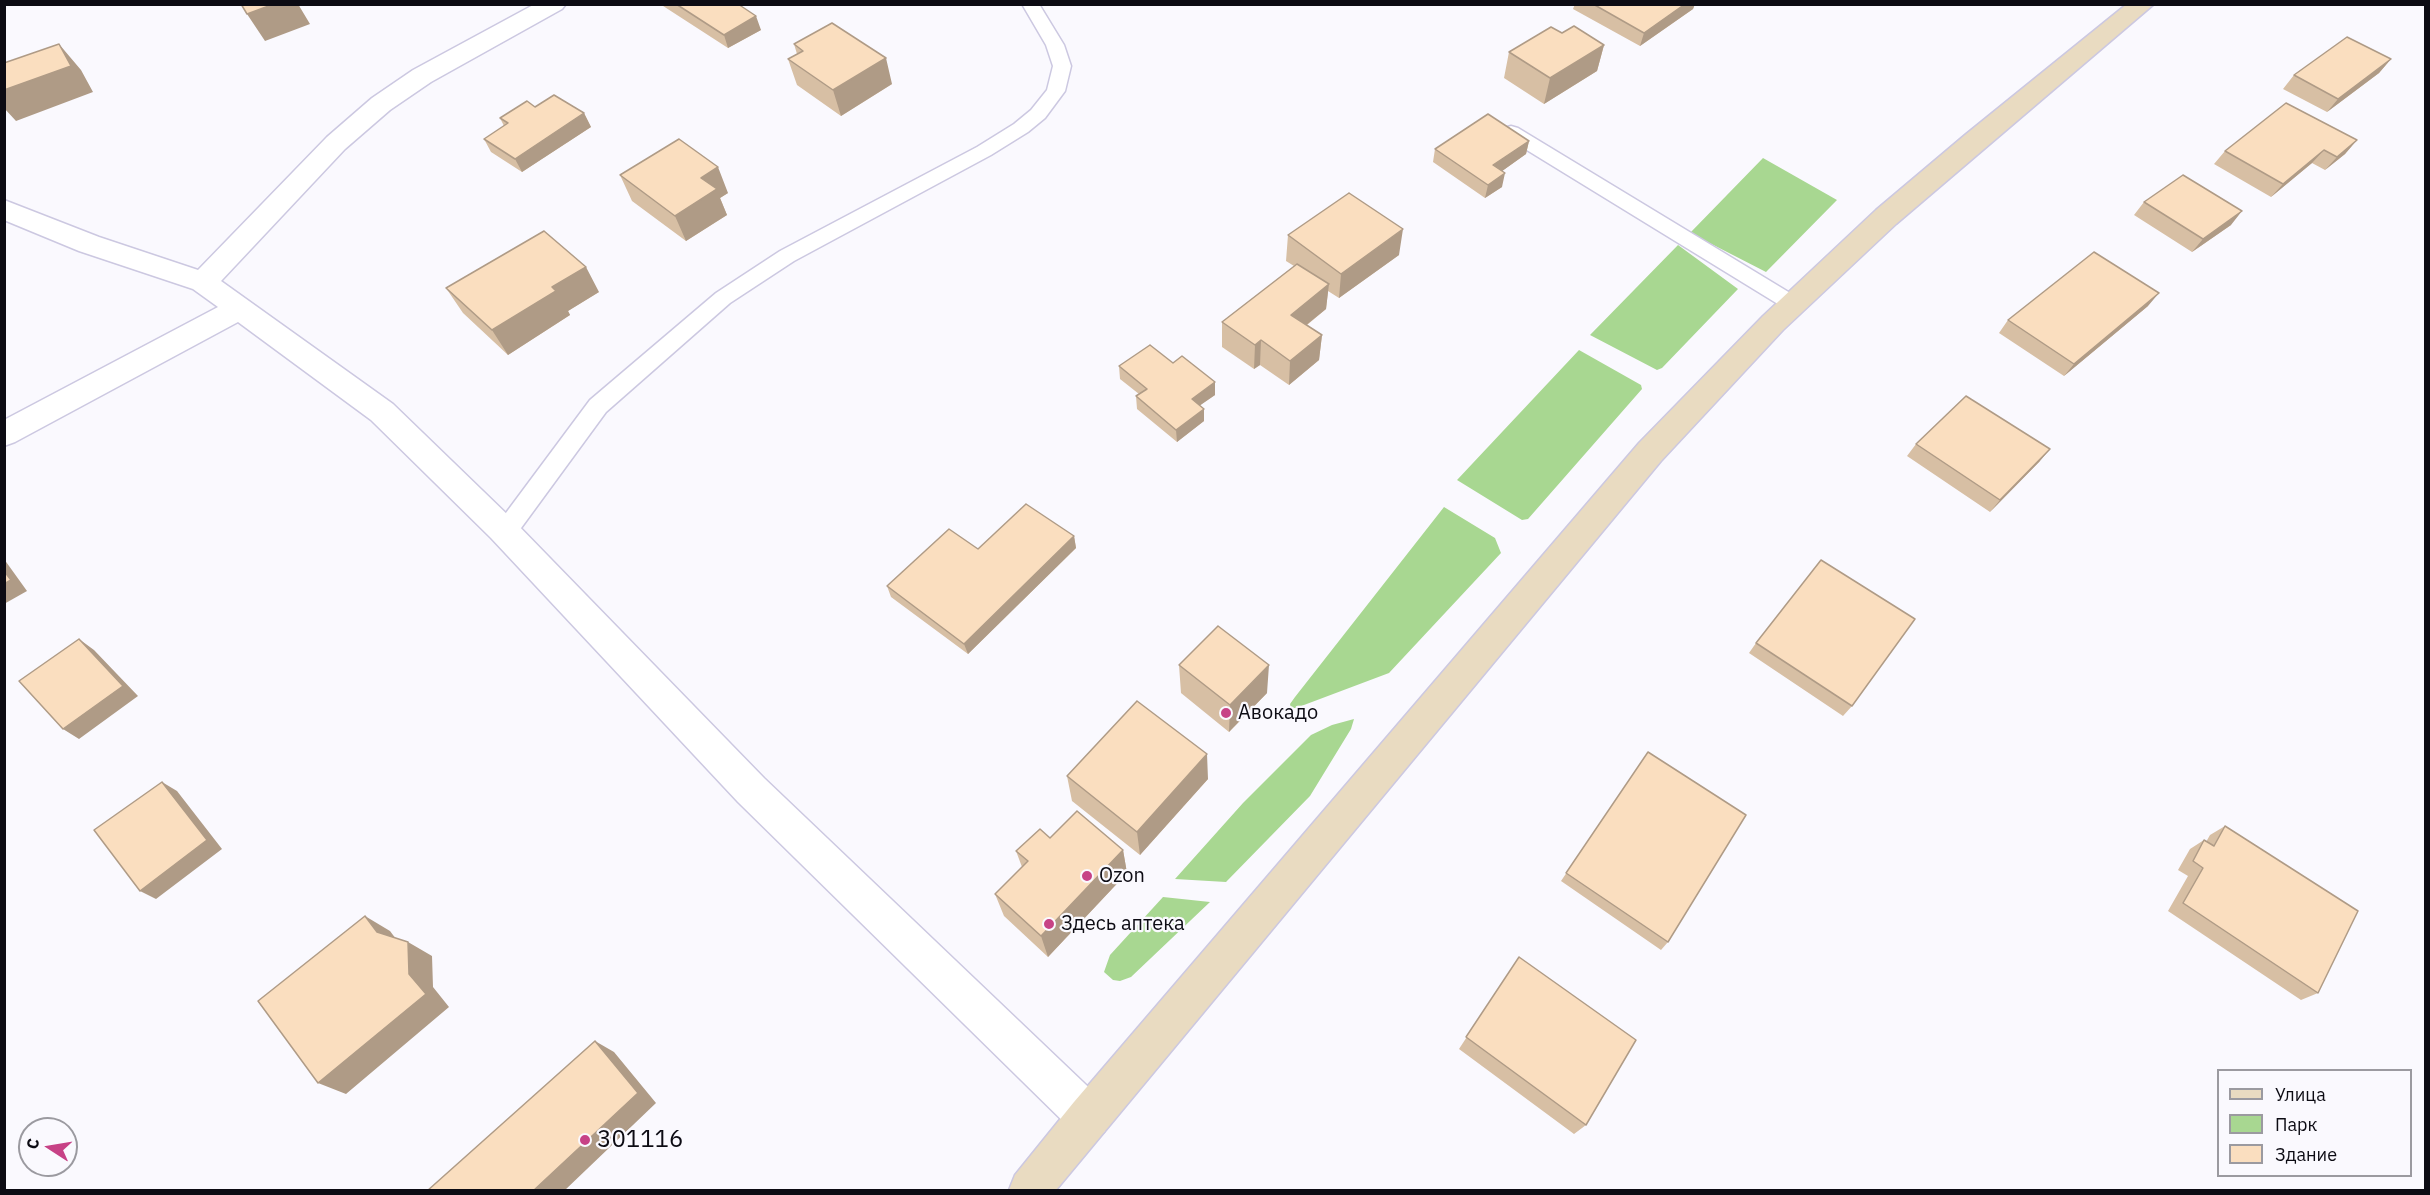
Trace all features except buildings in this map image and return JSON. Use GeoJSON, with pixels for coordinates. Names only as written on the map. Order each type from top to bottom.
{"type":"FeatureCollection","features":[{"type":"Feature","properties":{"kind":"main road"},"geometry":{"type":"LineString","coordinates":[[1030,1191],[1089,1117],[1650,452],[1793,304],[1886,217],[1974,141],[2142,4]]}},
{"type":"Feature","properties":{"kind":"street"},"geometry":{"type":"LineString","coordinates":[[203,282],[358,122],[422,76],[554,4]]}},
{"type":"Feature","properties":{"kind":"street"},"geometry":{"type":"LineString","coordinates":[[4,209],[89,244],[203,282],[381,412],[505,532],[751,790],[1089,1117]]}},
{"type":"Feature","properties":{"kind":"street"},"geometry":{"type":"LineString","coordinates":[[4,434],[240,308]]}},
{"type":"Feature","properties":{"kind":"lane"},"geometry":{"type":"LineString","coordinates":[[505,532],[598,406],[723,298],[787,256],[984,151],[1038,114],[1056,91],[1062,66],[1055,45],[1030,4]]}},
{"type":"Feature","properties":{"kind":"lane"},"geometry":{"type":"LineString","coordinates":[[1511,132],[1793,304]]}},
{"type":"Feature","properties":{"kind":"green space"},"geometry":{"type":"Polygon","coordinates":[[[1763,158],[1837,200],[1766,272],[1690,233],[1763,158]]]}},
{"type":"Feature","properties":{"kind":"green space"},"geometry":{"type":"Polygon","coordinates":[[[1678,245],[1738,289],[1662,368],[1657,370],[1590,335],[1678,245]]]}},
{"type":"Feature","properties":{"kind":"green space"},"geometry":{"type":"Polygon","coordinates":[[[1579,350],[1641,385],[1642,389],[1528,519],[1522,520],[1457,480],[1579,350]]]}},
{"type":"Feature","properties":{"kind":"green space"},"geometry":{"type":"Polygon","coordinates":[[[1444,507],[1495,538],[1501,553],[1389,673],[1291,708],[1290,704],[1295,697],[1444,507]]]}},
{"type":"Feature","properties":{"kind":"green space"},"geometry":{"type":"Polygon","coordinates":[[[1354,719],[1351,729],[1310,796],[1226,882],[1175,879],[1243,803],[1311,735],[1332,725],[1354,719]]]}},
{"type":"Feature","properties":{"kind":"green space"},"geometry":{"type":"Polygon","coordinates":[[[1163,897],[1210,902],[1131,977],[1120,981],[1113,980],[1104,972],[1110,955],[1163,897]]]}},
{"type":"Feature","properties":{"kind":"place","name":"Авокадо"},"geometry":{"type":"Point","coordinates":[1226,713]}},
{"type":"Feature","properties":{"kind":"place","name":"Ozon"},"geometry":{"type":"Point","coordinates":[1087,876]}},
{"type":"Feature","properties":{"kind":"place","name":"Здесь аптека"},"geometry":{"type":"Point","coordinates":[1049,924]}},
{"type":"Feature","properties":{"kind":"place","name":"301116"},"geometry":{"type":"Point","coordinates":[585,1140]}}]}
